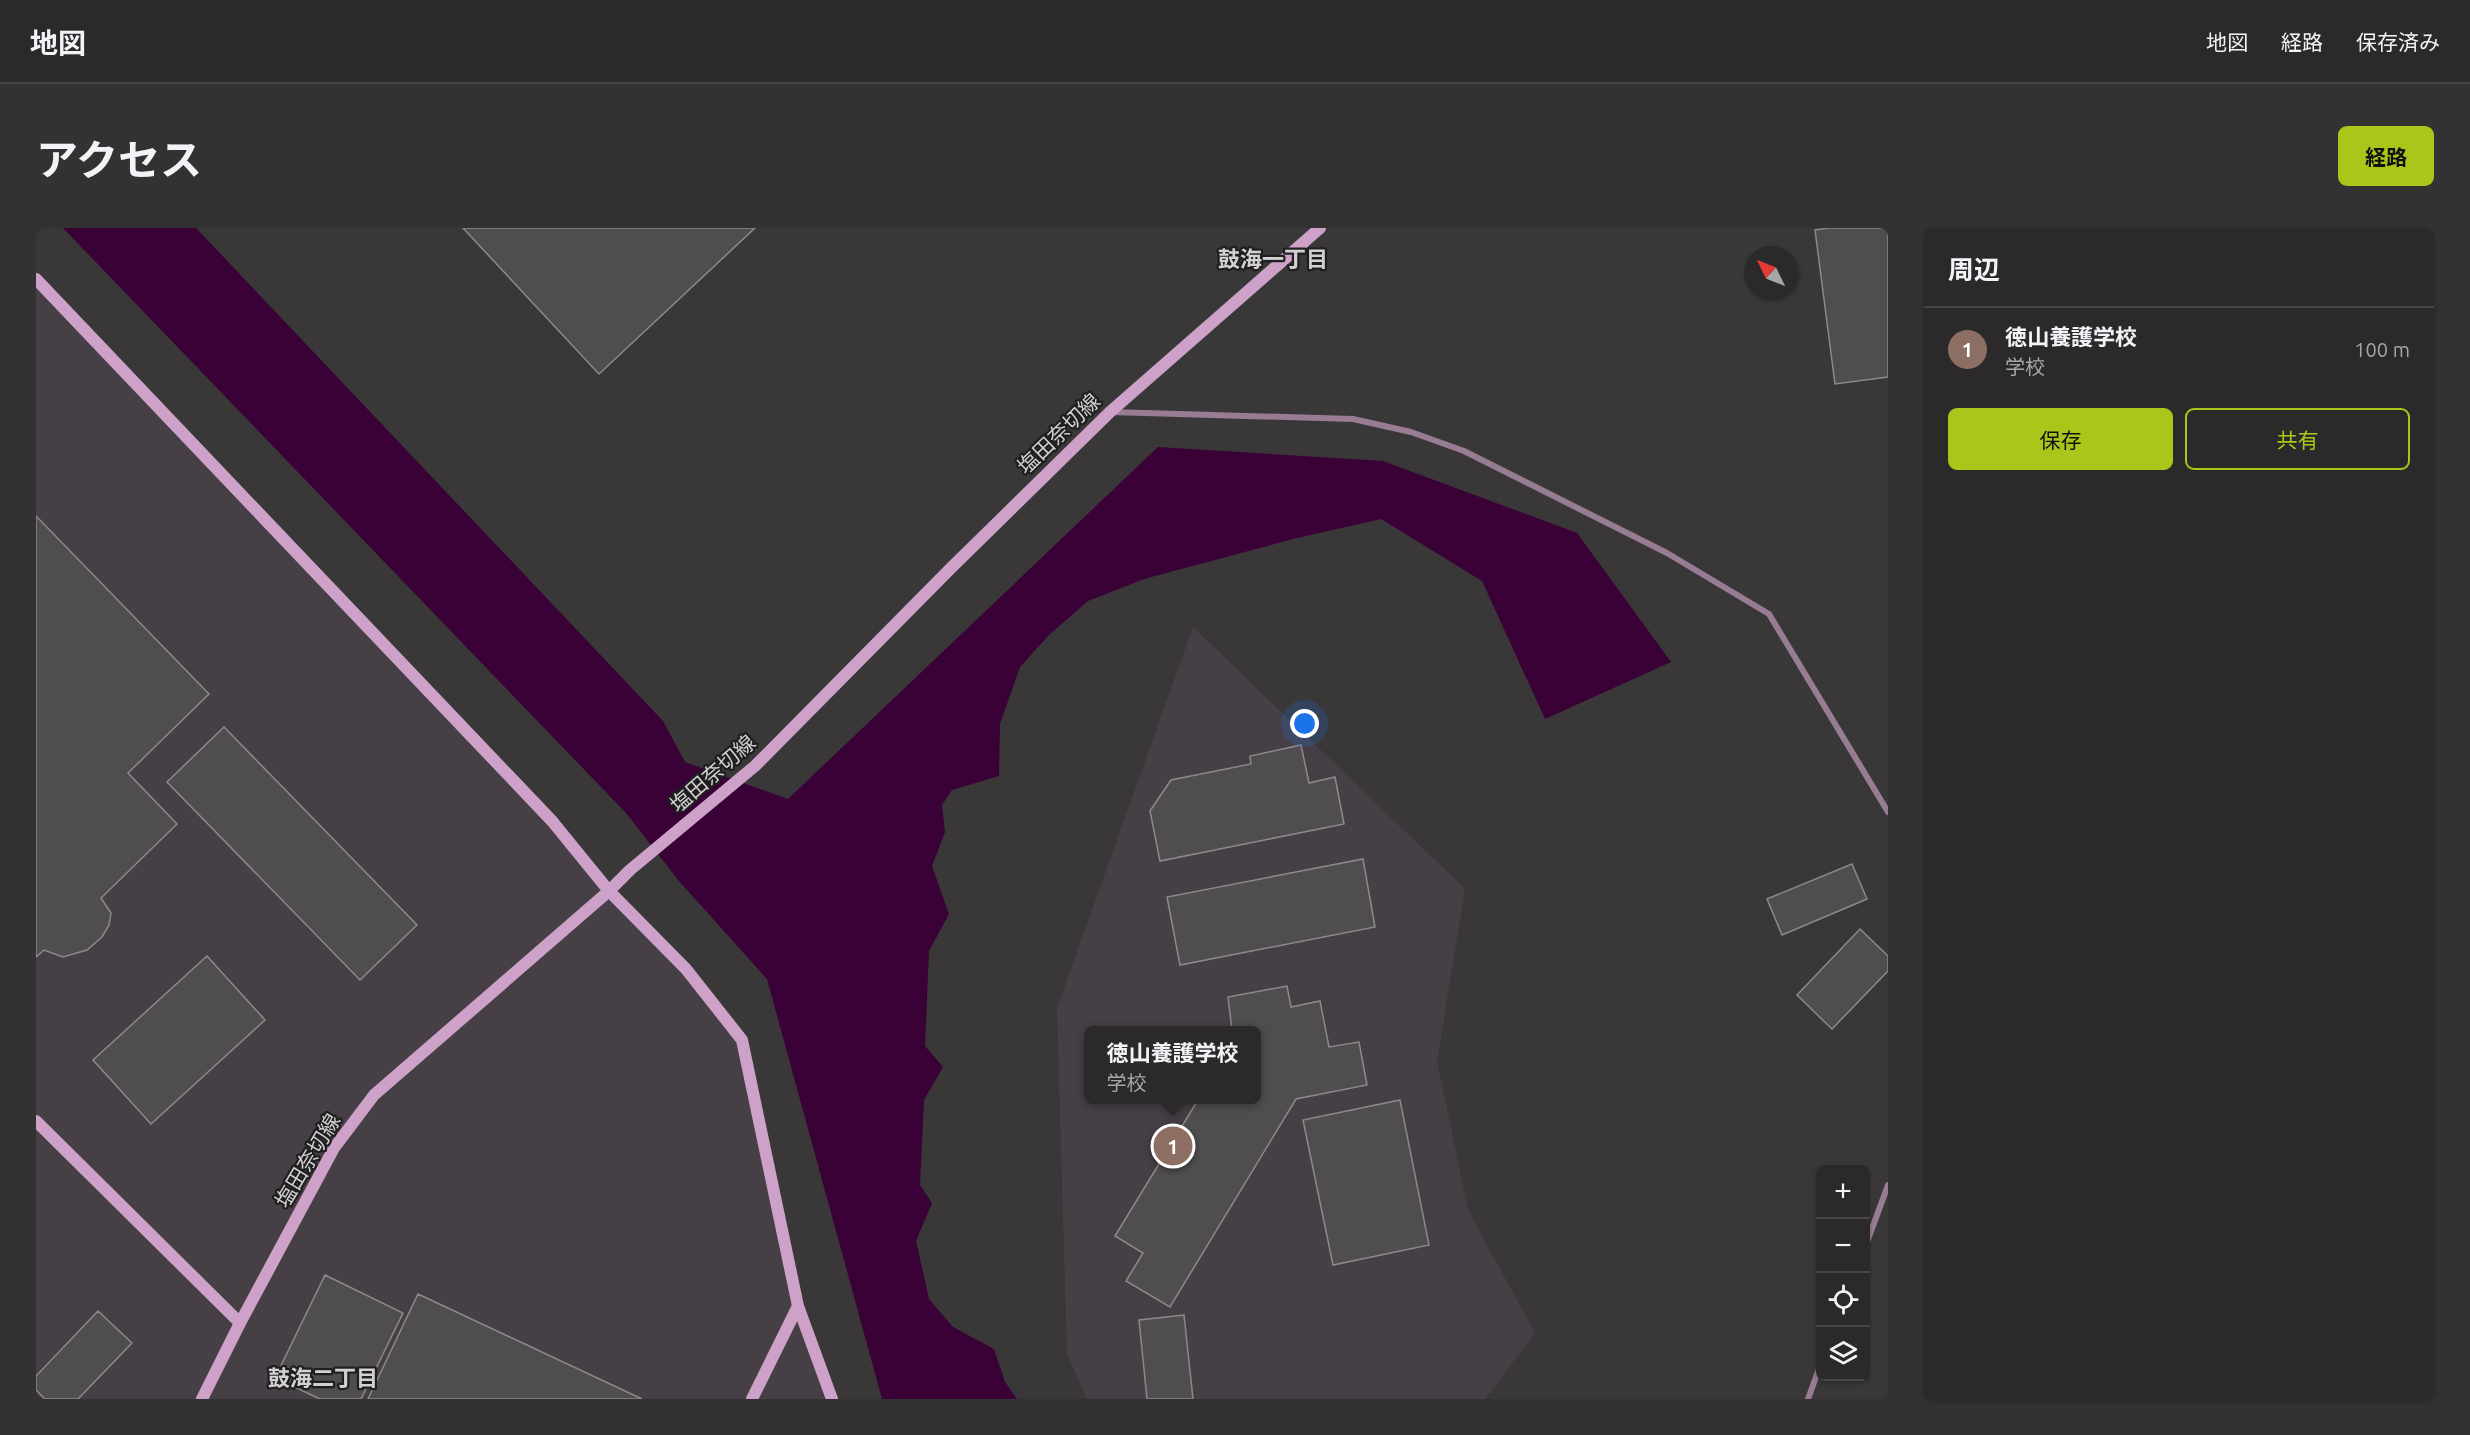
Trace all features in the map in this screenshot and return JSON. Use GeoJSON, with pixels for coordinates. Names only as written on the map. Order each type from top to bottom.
{"type":"FeatureCollection","features":[{"type":"Feature","properties":{"kind":"street","name":"塩田奈切線"},"geometry":{"type":"LineString","coordinates":[[202,1399],[334,1148],[374,1095],[609,891],[630,870],[755,766],[952,567],[1110,412],[1320,228]]}},
{"type":"Feature","properties":{"kind":"street"},"geometry":{"type":"LineString","coordinates":[[36,279],[552,821],[609,891],[686,969],[742,1040],[798,1306],[832,1399]]}},
{"type":"Feature","properties":{"kind":"street"},"geometry":{"type":"LineString","coordinates":[[1110,412],[1353,419],[1412,432],[1464,451],[1667,553],[1769,614],[1888,812]]}},
{"type":"Feature","properties":{"kind":"street"},"geometry":{"type":"LineString","coordinates":[[36,1121],[240,1323]]}},
{"type":"Feature","properties":{"kind":"street"},"geometry":{"type":"LineString","coordinates":[[1870,1234],[1888,1185]]}},
{"type":"Feature","properties":{"kind":"street"},"geometry":{"type":"LineString","coordinates":[[752,1399],[798,1306]]}},
{"type":"Feature","properties":{"kind":"street"},"geometry":{"type":"LineString","coordinates":[[1808,1399],[1816,1379]]}},
{"type":"Feature","properties":{"kind":"shaded area"},"geometry":{"type":"Polygon","coordinates":[[[63,228],[196,228],[663,721],[685,762],[788,799],[1158,447],[1383,461],[1577,533],[1671,662],[1545,719],[1482,581],[1381,519],[1293,539],[1144,579],[1088,601],[1049,635],[1020,667],[1000,724],[999,776],[952,790],[942,805],[945,832],[932,866],[949,914],[929,951],[925,1046],[943,1067],[924,1100],[920,1185],[932,1203],[916,1241],[929,1299],[953,1327],[994,1349],[1005,1382],[1017,1399],[882,1399],[767,979],[679,881],[626,813],[63,228]]]}},
{"type":"Feature","properties":{"kind":"shaded area"},"geometry":{"type":"Polygon","coordinates":[[[36,279],[552,821],[742,1040],[798,1306],[832,1399],[36,1399],[36,279]]]}},
{"type":"Feature","properties":{"kind":"shaded area"},"geometry":{"type":"Polygon","coordinates":[[[1193,627],[1465,889],[1437,1061],[1468,1210],[1535,1333],[1485,1399],[1087,1399],[1067,1354],[1057,1008],[1193,627]]]}},
{"type":"Feature","properties":{"kind":"building"},"geometry":{"type":"Polygon","coordinates":[[[463,228],[755,228],[599,374],[463,228]]]}},
{"type":"Feature","properties":{"kind":"building"},"geometry":{"type":"Polygon","coordinates":[[[1888,228],[1888,377],[1835,384],[1815,230],[1888,228]]]}},
{"type":"Feature","properties":{"kind":"building"},"geometry":{"type":"Polygon","coordinates":[[[36,516],[209,694],[128,773],[177,824],[101,898],[111,913],[109,925],[102,937],[87,950],[63,957],[44,950],[36,957],[36,516]]]}},
{"type":"Feature","properties":{"kind":"building"},"geometry":{"type":"Polygon","coordinates":[[[224,727],[417,925],[360,980],[167,782],[224,727]]]}},
{"type":"Feature","properties":{"kind":"building"},"geometry":{"type":"Polygon","coordinates":[[[1301,745],[1309,783],[1335,777],[1344,824],[1160,861],[1150,811],[1171,780],[1251,764],[1250,756],[1301,745]]]}},
{"type":"Feature","properties":{"kind":"building"},"geometry":{"type":"Polygon","coordinates":[[[1363,859],[1375,927],[1180,965],[1167,897],[1363,859]]]}},
{"type":"Feature","properties":{"kind":"building"},"geometry":{"type":"Polygon","coordinates":[[[1852,864],[1867,899],[1782,935],[1767,899],[1852,864]]]}},
{"type":"Feature","properties":{"kind":"building"},"geometry":{"type":"Polygon","coordinates":[[[1860,929],[1888,956],[1888,971],[1832,1029],[1797,995],[1860,929]]]}},
{"type":"Feature","properties":{"kind":"building"},"geometry":{"type":"Polygon","coordinates":[[[207,956],[265,1020],[151,1124],[93,1060],[207,956]]]}},
{"type":"Feature","properties":{"kind":"building"},"geometry":{"type":"Polygon","coordinates":[[[1287,986],[1291,1007],[1320,1001],[1329,1047],[1359,1042],[1367,1085],[1296,1099],[1170,1307],[1126,1281],[1143,1253],[1115,1236],[1196,1104],[1261,1104],[1261,1026],[1232,1026],[1228,997],[1287,986]]]}},
{"type":"Feature","properties":{"kind":"building"},"geometry":{"type":"Polygon","coordinates":[[[1400,1100],[1429,1245],[1333,1265],[1303,1120],[1400,1100]]]}},
{"type":"Feature","properties":{"kind":"building"},"geometry":{"type":"Polygon","coordinates":[[[325,1275],[403,1313],[361,1399],[320,1399],[275,1378],[325,1275]]]}},
{"type":"Feature","properties":{"kind":"building"},"geometry":{"type":"Polygon","coordinates":[[[418,1294],[642,1399],[368,1399],[418,1294]]]}},
{"type":"Feature","properties":{"kind":"building"},"geometry":{"type":"Polygon","coordinates":[[[98,1311],[132,1343],[78,1399],[45,1399],[36,1390],[36,1376],[98,1311]]]}},
{"type":"Feature","properties":{"kind":"building"},"geometry":{"type":"Polygon","coordinates":[[[1184,1315],[1193,1399],[1147,1399],[1139,1320],[1184,1315]]]}},
{"type":"Feature","properties":{"kind":"place","name":"徳山養護学校"},"geometry":{"type":"Point","coordinates":[1173,1146]}},
{"type":"Feature","properties":{"kind":"district","name":"鼓海一丁目"},"geometry":{"type":"Point","coordinates":[1273,259]}},
{"type":"Feature","properties":{"kind":"district","name":"鼓海二丁目"},"geometry":{"type":"Point","coordinates":[323,1378]}}]}
